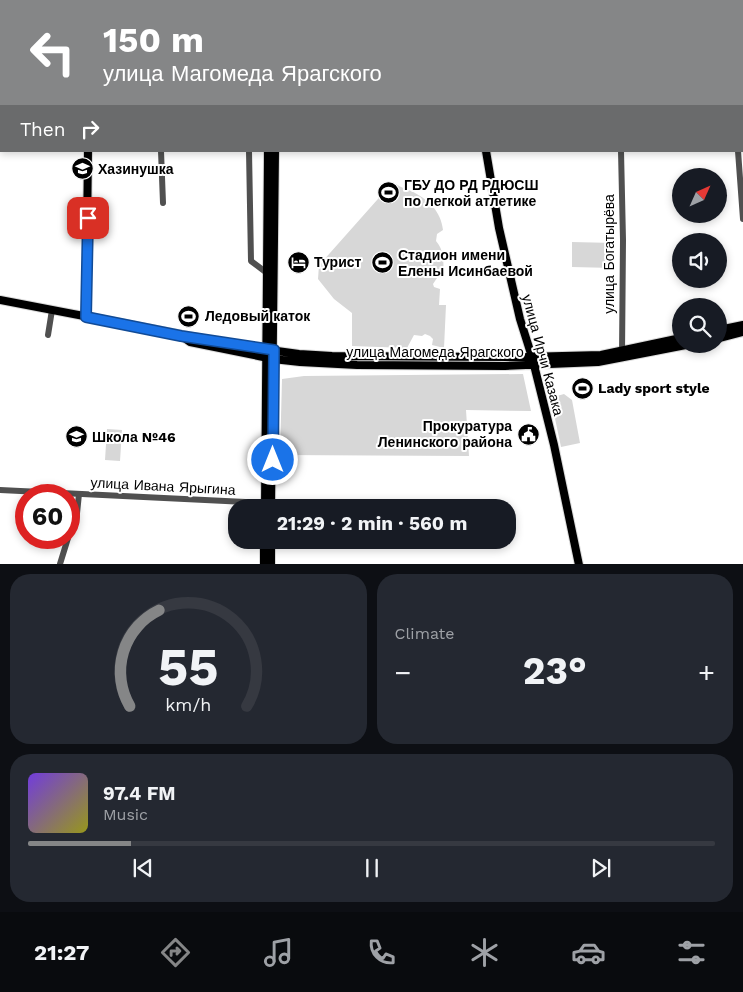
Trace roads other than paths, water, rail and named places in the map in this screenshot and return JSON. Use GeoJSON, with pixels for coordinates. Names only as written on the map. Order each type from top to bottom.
{"type":"FeatureCollection","features":[{"type":"Feature","properties":{"kind":"main road"},"geometry":{"type":"LineString","coordinates":[[86,317],[88,152]]}},
{"type":"Feature","properties":{"kind":"main road"},"geometry":{"type":"LineString","coordinates":[[268,152],[267,273],[270,354]]}},
{"type":"Feature","properties":{"kind":"main road"},"geometry":{"type":"LineString","coordinates":[[267,499],[275,152]]}},
{"type":"Feature","properties":{"kind":"main road","name":"улица Ирчи Казака"},"geometry":{"type":"LineString","coordinates":[[486,152],[499,228],[520,320],[533,361],[564,486],[578,564]]}},
{"type":"Feature","properties":{"kind":"main road","name":"улица Магомеда Ярагского"},"geometry":{"type":"LineString","coordinates":[[0,300],[270,354],[300,362],[357,365],[533,361],[598,362],[672,340]]}},
{"type":"Feature","properties":{"kind":"main road"},"geometry":{"type":"LineString","coordinates":[[727,328],[743,325]]}},
{"type":"Feature","properties":{"kind":"main road"},"geometry":{"type":"LineString","coordinates":[[727,336],[743,332]]}},
{"type":"Feature","properties":{"kind":"main road","name":"улица Магомеда Ярагского"},"geometry":{"type":"LineString","coordinates":[[622,354],[672,347]]}},
{"type":"Feature","properties":{"kind":"main road"},"geometry":{"type":"LineString","coordinates":[[264,549],[264,564]]}},
{"type":"Feature","properties":{"kind":"main road"},"geometry":{"type":"LineString","coordinates":[[271,549],[271,564]]}},
{"type":"Feature","properties":{"kind":"street"},"geometry":{"type":"LineString","coordinates":[[162,152],[163,202]]}},
{"type":"Feature","properties":{"kind":"street"},"geometry":{"type":"LineString","coordinates":[[249,152],[251,261],[267,273]]}},
{"type":"Feature","properties":{"kind":"street","name":"улица Богатырёва"},"geometry":{"type":"LineString","coordinates":[[621,152],[623,233],[622,354]]}},
{"type":"Feature","properties":{"kind":"street"},"geometry":{"type":"LineString","coordinates":[[738,152],[741,170],[743,219]]}},
{"type":"Feature","properties":{"kind":"street"},"geometry":{"type":"LineString","coordinates":[[48,336],[52,310]]}},
{"type":"Feature","properties":{"kind":"street","name":"улица Ивана Ярыгина"},"geometry":{"type":"LineString","coordinates":[[0,490],[15,491]]}},
{"type":"Feature","properties":{"kind":"street","name":"улица Ивана Ярыгина"},"geometry":{"type":"LineString","coordinates":[[80,494],[228,504]]}},
{"type":"Feature","properties":{"kind":"street"},"geometry":{"type":"LineString","coordinates":[[60,564],[64,549]]}},
{"type":"Feature","properties":{"kind":"place","name":"Хазинушка"},"geometry":{"type":"Point","coordinates":[82,169]}},
{"type":"Feature","properties":{"kind":"place","name":"ГБУ ДО РД РДЮСШ по легкой атлетике"},"geometry":{"type":"Point","coordinates":[388,193]}},
{"type":"Feature","properties":{"kind":"place","name":"Турист"},"geometry":{"type":"Point","coordinates":[298,262]}},
{"type":"Feature","properties":{"kind":"place","name":"Стадион имени Елены Исинбаевой"},"geometry":{"type":"Point","coordinates":[382,263]}},
{"type":"Feature","properties":{"kind":"place","name":"Ледовый каток"},"geometry":{"type":"Point","coordinates":[189,316]}},
{"type":"Feature","properties":{"kind":"place","name":"Lady sport style"},"geometry":{"type":"Point","coordinates":[582,388]}},
{"type":"Feature","properties":{"kind":"place","name":"Прокуратура Ленинского района"},"geometry":{"type":"Point","coordinates":[528,434]}},
{"type":"Feature","properties":{"kind":"place","name":"Школа №46"},"geometry":{"type":"Point","coordinates":[76,437]}}]}
